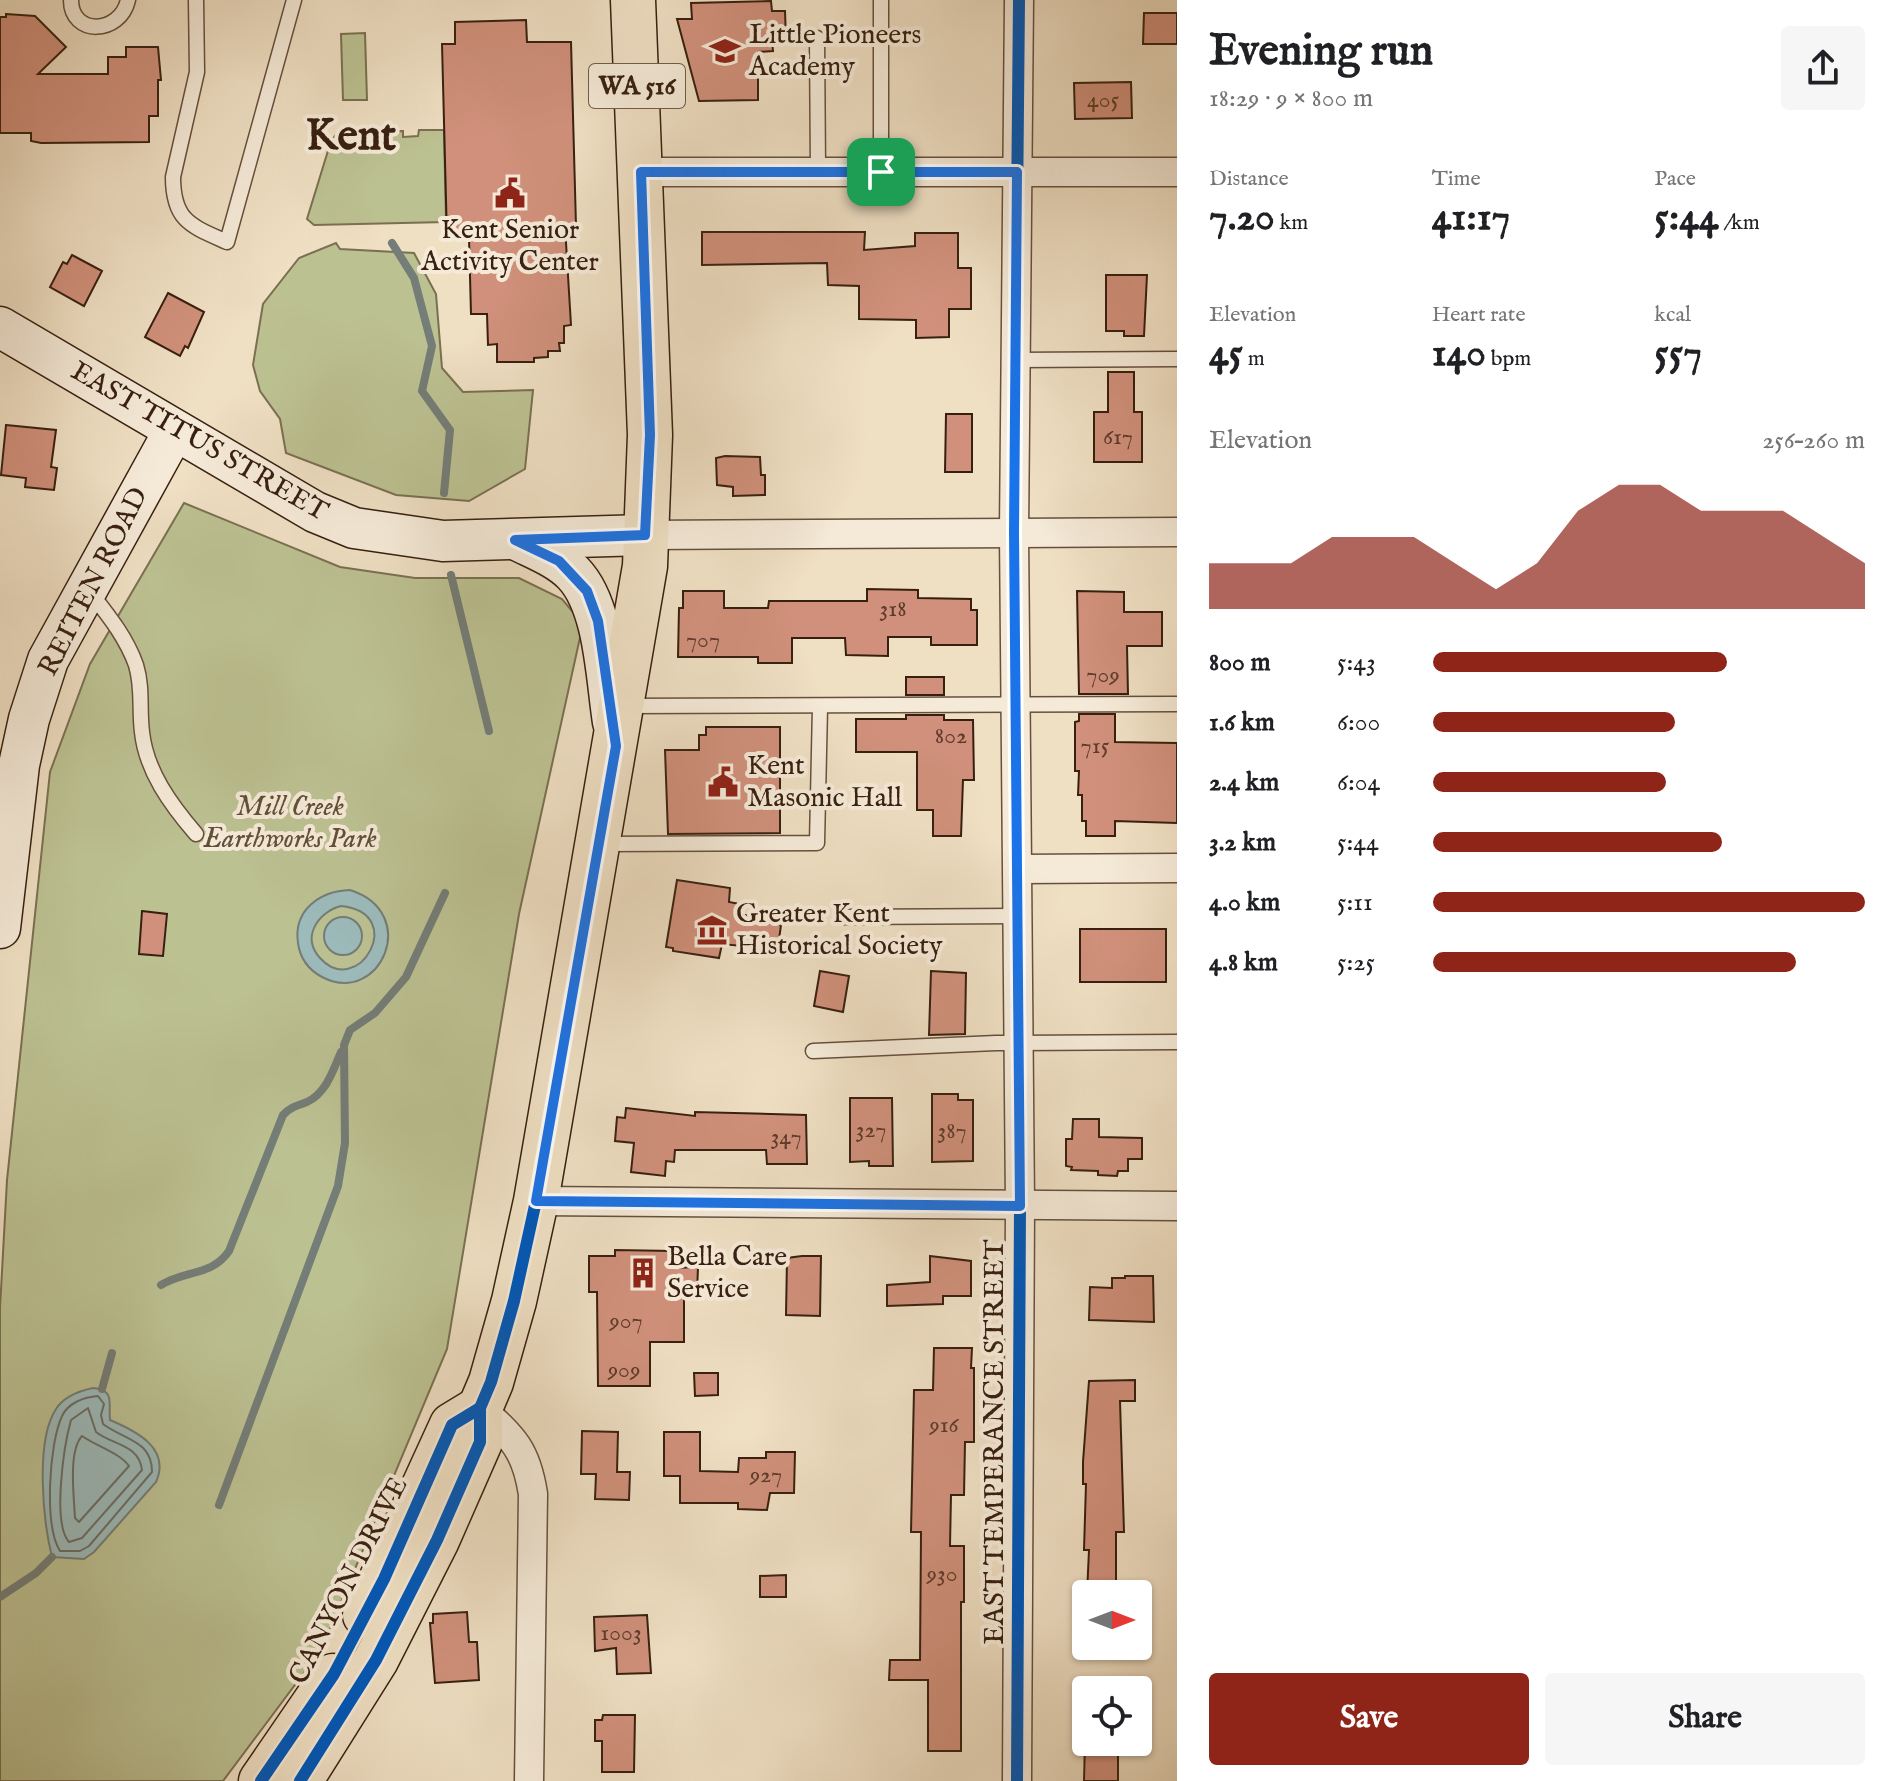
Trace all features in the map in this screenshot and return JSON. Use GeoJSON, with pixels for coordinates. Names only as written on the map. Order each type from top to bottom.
{"type":"FeatureCollection","features":[{"type":"Feature","properties":{"kind":"main road","name":"WA 516"},"geometry":{"type":"LineString","coordinates":[[536,1201],[620,726],[645,566],[650,435],[633,0]]}},
{"type":"Feature","properties":{"kind":"main road","name":"CANYON DRIVE"},"geometry":{"type":"LineString","coordinates":[[300,1781],[376,1660],[437,1540],[480,1442],[480,1408],[491,1382],[514,1301],[536,1201]]}},
{"type":"Feature","properties":{"kind":"main road","name":"CANYON DRIVE"},"geometry":{"type":"LineString","coordinates":[[261,1781],[334,1674],[384,1579],[452,1425],[480,1408]]}},
{"type":"Feature","properties":{"kind":"street","name":"EAST TEMPERANCE STREET"},"geometry":{"type":"LineString","coordinates":[[1017,1781],[1020,1206],[1014,532],[1019,0]]}},
{"type":"Feature","properties":{"kind":"street"},"geometry":{"type":"LineString","coordinates":[[641,172],[1177,172]]}},
{"type":"Feature","properties":{"kind":"street","name":"EAST TITUS STREET"},"geometry":{"type":"LineString","coordinates":[[0,327],[315,512],[354,528],[443,541],[645,535]]}},
{"type":"Feature","properties":{"kind":"street","name":"REITEN ROAD"},"geometry":{"type":"LineString","coordinates":[[0,928],[10,762],[29,719],[48,660],[174,431]]}},
{"type":"Feature","properties":{"kind":"street"},"geometry":{"type":"LineString","coordinates":[[645,535],[1177,532]]}},
{"type":"Feature","properties":{"kind":"street"},"geometry":{"type":"LineString","coordinates":[[515,540],[559,561],[587,591],[598,621],[620,726]]}},
{"type":"Feature","properties":{"kind":"street"},"geometry":{"type":"LineString","coordinates":[[1018,869],[1177,868]]}},
{"type":"Feature","properties":{"kind":"street"},"geometry":{"type":"LineString","coordinates":[[536,1201],[1177,1206]]}},
{"type":"Feature","properties":{"kind":"street"},"geometry":{"type":"LineString","coordinates":[[480,1408],[520,1446],[528,1465],[533,1494],[529,1781]]}},
{"type":"Feature","properties":{"kind":"lane"},"geometry":{"type":"LineString","coordinates":[[71,0],[71,10],[78,19],[87,26],[101,27],[117,22],[125,12],[128,0]]}},
{"type":"Feature","properties":{"kind":"lane"},"geometry":{"type":"LineString","coordinates":[[196,0],[197,72],[173,177],[173,193],[178,212],[192,227],[227,242],[294,0]]}},
{"type":"Feature","properties":{"kind":"lane"},"geometry":{"type":"LineString","coordinates":[[881,0],[881,172]]}},
{"type":"Feature","properties":{"kind":"lane"},"geometry":{"type":"LineString","coordinates":[[817,38],[818,172]]}},
{"type":"Feature","properties":{"kind":"lane"},"geometry":{"type":"LineString","coordinates":[[1015,360],[1177,359]]}},
{"type":"Feature","properties":{"kind":"lane"},"geometry":{"type":"LineString","coordinates":[[87,589],[120,631],[135,663],[142,689],[142,732],[148,755],[172,806],[196,834]]}},
{"type":"Feature","properties":{"kind":"lane"},"geometry":{"type":"LineString","coordinates":[[620,726],[820,707],[1177,704]]}},
{"type":"Feature","properties":{"kind":"lane"},"geometry":{"type":"LineString","coordinates":[[598,844],[817,843],[820,707]]}},
{"type":"Feature","properties":{"kind":"lane"},"geometry":{"type":"LineString","coordinates":[[842,917],[1019,916]]}},
{"type":"Feature","properties":{"kind":"lane"},"geometry":{"type":"LineString","coordinates":[[813,1051],[1019,1043],[1177,1042]]}},
{"type":"Feature","properties":{"kind":"green space"},"geometry":{"type":"Polygon","coordinates":[[[365,33],[367,100],[343,100],[341,34],[365,33]]]}},
{"type":"Feature","properties":{"kind":"green space"},"geometry":{"type":"Polygon","coordinates":[[[419,130],[444,130],[446,222],[314,225],[307,219],[331,141],[338,132],[403,131],[403,137],[418,136],[419,130]]]}},
{"type":"Feature","properties":{"kind":"green space"},"geometry":{"type":"Polygon","coordinates":[[[336,243],[340,249],[414,253],[436,294],[442,368],[463,392],[533,390],[525,469],[469,501],[396,495],[286,453],[280,419],[260,391],[253,365],[263,304],[299,258],[336,243]]]}},
{"type":"Feature","properties":{"kind":"green space","name":"Mill Creek Earthworks Park"},"geometry":{"type":"Polygon","coordinates":[[[184,503],[340,567],[415,578],[519,578],[562,599],[583,624],[519,914],[447,1349],[321,1650],[223,1781],[0,1781],[0,1308],[7,1180],[50,772],[90,664],[184,503]]]}},
{"type":"Feature","properties":{"kind":"water"},"geometry":{"type":"Polygon","coordinates":[[[350,890],[372,902],[384,918],[388,936],[385,953],[375,969],[361,979],[343,983],[313,971],[303,959],[298,943],[304,912],[319,899],[350,890]],[[341,906],[325,914],[315,926],[312,942],[315,950],[320,958],[335,968],[349,969],[361,962],[370,950],[374,937],[372,923],[361,912],[341,906]]]}},
{"type":"Feature","properties":{"kind":"water"},"geometry":{"type":"Polygon","coordinates":[[[343,917],[357,922],[362,936],[357,950],[343,955],[329,950],[324,936],[329,922],[343,917]]]}},
{"type":"Feature","properties":{"kind":"water"},"geometry":{"type":"Polygon","coordinates":[[[93,1388],[108,1395],[110,1420],[140,1435],[155,1450],[159,1470],[156,1482],[94,1552],[84,1559],[52,1557],[43,1482],[49,1423],[56,1409],[68,1397],[93,1388]]]}},
{"type":"Feature","properties":{"kind":"building","name":"Little Pioneers Academy"},"geometry":{"type":"Polygon","coordinates":[[[771,1],[772,11],[785,11],[786,40],[772,41],[773,51],[758,52],[758,100],[699,101],[677,19],[692,19],[691,3],[771,1]]]}},
{"type":"Feature","properties":{"kind":"building"},"geometry":{"type":"Polygon","coordinates":[[[1144,13],[1177,13],[1177,44],[1143,44],[1144,13]]]}},
{"type":"Feature","properties":{"kind":"building"},"geometry":{"type":"Polygon","coordinates":[[[6,14],[35,16],[66,47],[38,74],[108,74],[108,57],[126,57],[126,47],[158,47],[161,80],[158,80],[158,116],[149,116],[149,142],[41,143],[31,141],[31,133],[0,133],[0,17],[6,17],[6,14]]]}},
{"type":"Feature","properties":{"kind":"building","name":"Kent Senior Activity Center"},"geometry":{"type":"Polygon","coordinates":[[[526,20],[527,42],[571,42],[576,226],[565,226],[571,325],[564,326],[564,343],[559,343],[560,351],[548,351],[548,357],[534,358],[534,362],[497,362],[497,344],[488,345],[487,314],[471,314],[469,238],[447,239],[442,44],[455,44],[455,22],[526,20]]]}},
{"type":"Feature","properties":{"kind":"building"},"geometry":{"type":"Polygon","coordinates":[[[1131,82],[1132,118],[1075,119],[1074,83],[1131,82]]]}},
{"type":"Feature","properties":{"kind":"building"},"geometry":{"type":"Polygon","coordinates":[[[702,232],[865,232],[864,250],[915,246],[915,233],[958,233],[958,268],[971,268],[971,309],[949,309],[949,337],[916,338],[916,320],[859,319],[859,286],[828,285],[827,263],[702,265],[702,232]]]}},
{"type":"Feature","properties":{"kind":"building"},"geometry":{"type":"Polygon","coordinates":[[[72,255],[102,271],[84,306],[50,287],[63,262],[67,264],[72,255]]]}},
{"type":"Feature","properties":{"kind":"building"},"geometry":{"type":"Polygon","coordinates":[[[1106,275],[1147,275],[1144,336],[1124,336],[1124,331],[1106,331],[1106,275]]]}},
{"type":"Feature","properties":{"kind":"building"},"geometry":{"type":"Polygon","coordinates":[[[168,293],[204,312],[188,348],[185,346],[180,356],[145,337],[168,293]]]}},
{"type":"Feature","properties":{"kind":"building"},"geometry":{"type":"Polygon","coordinates":[[[1108,372],[1134,372],[1134,412],[1142,412],[1142,462],[1094,462],[1094,412],[1108,412],[1108,372]]]}},
{"type":"Feature","properties":{"kind":"building"},"geometry":{"type":"Polygon","coordinates":[[[946,414],[972,414],[972,472],[945,472],[946,414]]]}},
{"type":"Feature","properties":{"kind":"building"},"geometry":{"type":"Polygon","coordinates":[[[6,425],[56,430],[51,467],[57,468],[54,490],[25,487],[26,478],[1,475],[6,425]]]}},
{"type":"Feature","properties":{"kind":"building"},"geometry":{"type":"Polygon","coordinates":[[[760,457],[761,475],[765,475],[765,495],[733,496],[733,487],[717,485],[716,458],[760,457]]]}},
{"type":"Feature","properties":{"kind":"building"},"geometry":{"type":"Polygon","coordinates":[[[867,589],[918,590],[918,598],[971,599],[971,610],[977,610],[977,645],[931,645],[931,637],[888,637],[888,656],[846,655],[845,638],[792,638],[792,663],[758,663],[758,657],[678,657],[679,608],[683,608],[683,591],[724,591],[724,608],[768,608],[769,601],[867,601],[867,589]]]}},
{"type":"Feature","properties":{"kind":"building"},"geometry":{"type":"Polygon","coordinates":[[[1077,591],[1124,592],[1124,612],[1162,612],[1162,646],[1127,646],[1128,694],[1079,694],[1077,591]]]}},
{"type":"Feature","properties":{"kind":"building"},"geometry":{"type":"Polygon","coordinates":[[[906,677],[944,677],[944,695],[906,695],[906,677]]]}},
{"type":"Feature","properties":{"kind":"building"},"geometry":{"type":"Polygon","coordinates":[[[1079,714],[1115,714],[1115,742],[1177,743],[1177,823],[1115,821],[1115,836],[1086,836],[1086,821],[1082,821],[1082,795],[1078,795],[1079,771],[1075,771],[1075,722],[1079,721],[1079,714]]]}},
{"type":"Feature","properties":{"kind":"building"},"geometry":{"type":"Polygon","coordinates":[[[906,715],[944,715],[944,720],[973,720],[974,780],[963,780],[961,836],[933,836],[933,810],[917,810],[917,752],[856,752],[856,719],[906,719],[906,715]]]}},
{"type":"Feature","properties":{"kind":"building","name":"Kent Masonic Hall"},"geometry":{"type":"Polygon","coordinates":[[[706,727],[780,727],[780,833],[668,834],[665,750],[699,750],[699,735],[706,735],[706,727]]]}},
{"type":"Feature","properties":{"kind":"building","name":"Greater Kent Historical Society"},"geometry":{"type":"Polygon","coordinates":[[[677,880],[730,888],[729,902],[740,904],[739,914],[756,917],[756,921],[781,925],[778,947],[752,943],[752,947],[722,944],[719,958],[673,951],[673,948],[666,947],[677,880]]]}},
{"type":"Feature","properties":{"kind":"building"},"geometry":{"type":"Polygon","coordinates":[[[142,911],[167,914],[163,956],[139,954],[142,911]]]}},
{"type":"Feature","properties":{"kind":"building"},"geometry":{"type":"Polygon","coordinates":[[[1080,929],[1166,929],[1166,982],[1080,982],[1080,929]]]}},
{"type":"Feature","properties":{"kind":"building"},"geometry":{"type":"Polygon","coordinates":[[[820,971],[849,976],[843,1012],[814,1006],[820,971]]]}},
{"type":"Feature","properties":{"kind":"building"},"geometry":{"type":"Polygon","coordinates":[[[931,971],[966,973],[965,1034],[929,1035],[931,971]]]}},
{"type":"Feature","properties":{"kind":"building"},"geometry":{"type":"Polygon","coordinates":[[[932,1094],[958,1094],[958,1100],[973,1100],[973,1161],[932,1162],[932,1094]]]}},
{"type":"Feature","properties":{"kind":"building"},"geometry":{"type":"Polygon","coordinates":[[[850,1098],[892,1098],[893,1166],[869,1166],[869,1161],[850,1162],[850,1098]]]}},
{"type":"Feature","properties":{"kind":"building"},"geometry":{"type":"Polygon","coordinates":[[[626,1108],[695,1116],[695,1112],[806,1115],[807,1164],[767,1164],[766,1150],[675,1150],[674,1162],[666,1161],[665,1176],[631,1172],[634,1143],[615,1141],[617,1117],[625,1118],[626,1108]]]}},
{"type":"Feature","properties":{"kind":"building"},"geometry":{"type":"Polygon","coordinates":[[[1073,1119],[1099,1119],[1099,1137],[1142,1138],[1142,1159],[1128,1159],[1128,1171],[1118,1171],[1117,1176],[1098,1175],[1098,1171],[1071,1170],[1072,1167],[1066,1166],[1066,1139],[1072,1139],[1073,1119]]]}},
{"type":"Feature","properties":{"kind":"building"},"geometry":{"type":"Polygon","coordinates":[[[615,1250],[673,1251],[672,1268],[698,1267],[697,1293],[684,1293],[684,1342],[650,1342],[650,1386],[598,1386],[597,1292],[589,1292],[589,1256],[615,1256],[615,1250]]]}},
{"type":"Feature","properties":{"kind":"building"},"geometry":{"type":"Polygon","coordinates":[[[821,1256],[820,1316],[786,1315],[787,1258],[821,1256]]]}},
{"type":"Feature","properties":{"kind":"building"},"geometry":{"type":"Polygon","coordinates":[[[930,1256],[971,1261],[971,1296],[943,1296],[943,1304],[887,1306],[887,1285],[930,1282],[930,1256]]]}},
{"type":"Feature","properties":{"kind":"building"},"geometry":{"type":"Polygon","coordinates":[[[1153,1276],[1154,1322],[1089,1320],[1090,1287],[1112,1288],[1112,1278],[1153,1276]]]}},
{"type":"Feature","properties":{"kind":"building"},"geometry":{"type":"Polygon","coordinates":[[[934,1348],[972,1348],[971,1368],[974,1368],[974,1442],[965,1442],[964,1495],[951,1495],[950,1546],[964,1546],[961,1751],[928,1751],[928,1680],[889,1680],[890,1660],[920,1660],[921,1532],[911,1532],[914,1390],[933,1390],[934,1348]]]}},
{"type":"Feature","properties":{"kind":"building"},"geometry":{"type":"Polygon","coordinates":[[[694,1373],[718,1373],[718,1395],[695,1396],[694,1373]]]}},
{"type":"Feature","properties":{"kind":"building"},"geometry":{"type":"Polygon","coordinates":[[[1135,1380],[1135,1401],[1120,1401],[1124,1532],[1116,1532],[1116,1580],[1088,1580],[1089,1550],[1084,1550],[1086,1484],[1083,1484],[1083,1462],[1089,1381],[1135,1380]]]}},
{"type":"Feature","properties":{"kind":"building"},"geometry":{"type":"Polygon","coordinates":[[[582,1431],[618,1432],[617,1472],[630,1472],[629,1500],[595,1499],[596,1474],[581,1474],[582,1431]]]}},
{"type":"Feature","properties":{"kind":"building"},"geometry":{"type":"Polygon","coordinates":[[[664,1432],[700,1432],[700,1471],[738,1472],[739,1458],[766,1458],[766,1452],[795,1452],[794,1493],[770,1493],[767,1510],[738,1509],[738,1503],[680,1503],[680,1476],[664,1476],[664,1432]]]}},
{"type":"Feature","properties":{"kind":"building"},"geometry":{"type":"Polygon","coordinates":[[[786,1575],[786,1597],[760,1597],[760,1576],[786,1575]]]}},
{"type":"Feature","properties":{"kind":"building"},"geometry":{"type":"Polygon","coordinates":[[[467,1612],[469,1642],[477,1642],[479,1680],[435,1683],[430,1623],[433,1623],[433,1614],[467,1612]]]}},
{"type":"Feature","properties":{"kind":"building"},"geometry":{"type":"Polygon","coordinates":[[[647,1615],[651,1673],[617,1674],[616,1648],[595,1651],[594,1617],[647,1615]]]}},
{"type":"Feature","properties":{"kind":"building"},"geometry":{"type":"Polygon","coordinates":[[[603,1715],[635,1715],[634,1772],[602,1772],[602,1741],[595,1741],[595,1720],[602,1720],[603,1715]]]}},
{"type":"Feature","properties":{"kind":"building"},"geometry":{"type":"Polygon","coordinates":[[[1085,1756],[1118,1756],[1118,1781],[1084,1781],[1085,1756]]]}},
{"type":"Feature","properties":{"kind":"waterway"},"geometry":{"type":"LineString","coordinates":[[392,243],[414,278],[432,346],[422,391],[450,430],[444,493]]}},
{"type":"Feature","properties":{"kind":"waterway"},"geometry":{"type":"LineString","coordinates":[[451,575],[489,731]]}},
{"type":"Feature","properties":{"kind":"waterway"},"geometry":{"type":"LineString","coordinates":[[219,1505],[338,1186],[345,1143],[344,1045],[350,1030],[375,1013],[406,977],[445,893]]}},
{"type":"Feature","properties":{"kind":"waterway"},"geometry":{"type":"LineString","coordinates":[[161,1285],[207,1269],[229,1251],[283,1115],[319,1093],[341,1052]]}},
{"type":"Feature","properties":{"kind":"waterway"},"geometry":{"type":"LineString","coordinates":[[102,1389],[112,1353]]}},
{"type":"Feature","properties":{"kind":"waterway"},"geometry":{"type":"LineString","coordinates":[[0,1597],[36,1573],[52,1557]]}},
{"type":"Feature","properties":{"kind":"cycle path"},"geometry":{"type":"LineString","coordinates":[[1017,1781],[1020,1206],[1014,532],[1019,0]]}},
{"type":"Feature","properties":{"kind":"cycle path"},"geometry":{"type":"LineString","coordinates":[[300,1781],[376,1660],[437,1540],[480,1442],[480,1408],[491,1382],[514,1301],[536,1201],[616,746]]}},
{"type":"Feature","properties":{"kind":"cycle path"},"geometry":{"type":"LineString","coordinates":[[261,1781],[334,1674],[384,1579],[452,1425],[480,1408]]}},
{"type":"Feature","properties":{"kind":"place","name":"Little Pioneers Academy"},"geometry":{"type":"Point","coordinates":[725,51]}},
{"type":"Feature","properties":{"kind":"place","name":"Kent Senior Activity Center"},"geometry":{"type":"Point","coordinates":[510,193]}},
{"type":"Feature","properties":{"kind":"place","name":"Kent Masonic Hall"},"geometry":{"type":"Point","coordinates":[723,782]}},
{"type":"Feature","properties":{"kind":"place","name":"Greater Kent Historical Society"},"geometry":{"type":"Point","coordinates":[712,930]}},
{"type":"Feature","properties":{"kind":"place","name":"Bella Care Service"},"geometry":{"type":"Point","coordinates":[643,1273]}},
{"type":"Feature","properties":{"kind":"district","name":"Kent"},"geometry":{"type":"Point","coordinates":[351,137]}},
{"type":"Feature","properties":{"kind":"route"},"geometry":{"type":"LineString","coordinates":[[641,172],[881,172],[1017,172],[1014,532],[1020,1206],[536,1201],[616,746],[598,621],[587,591],[559,561],[515,540],[645,535],[650,435],[641,172]]}}]}
